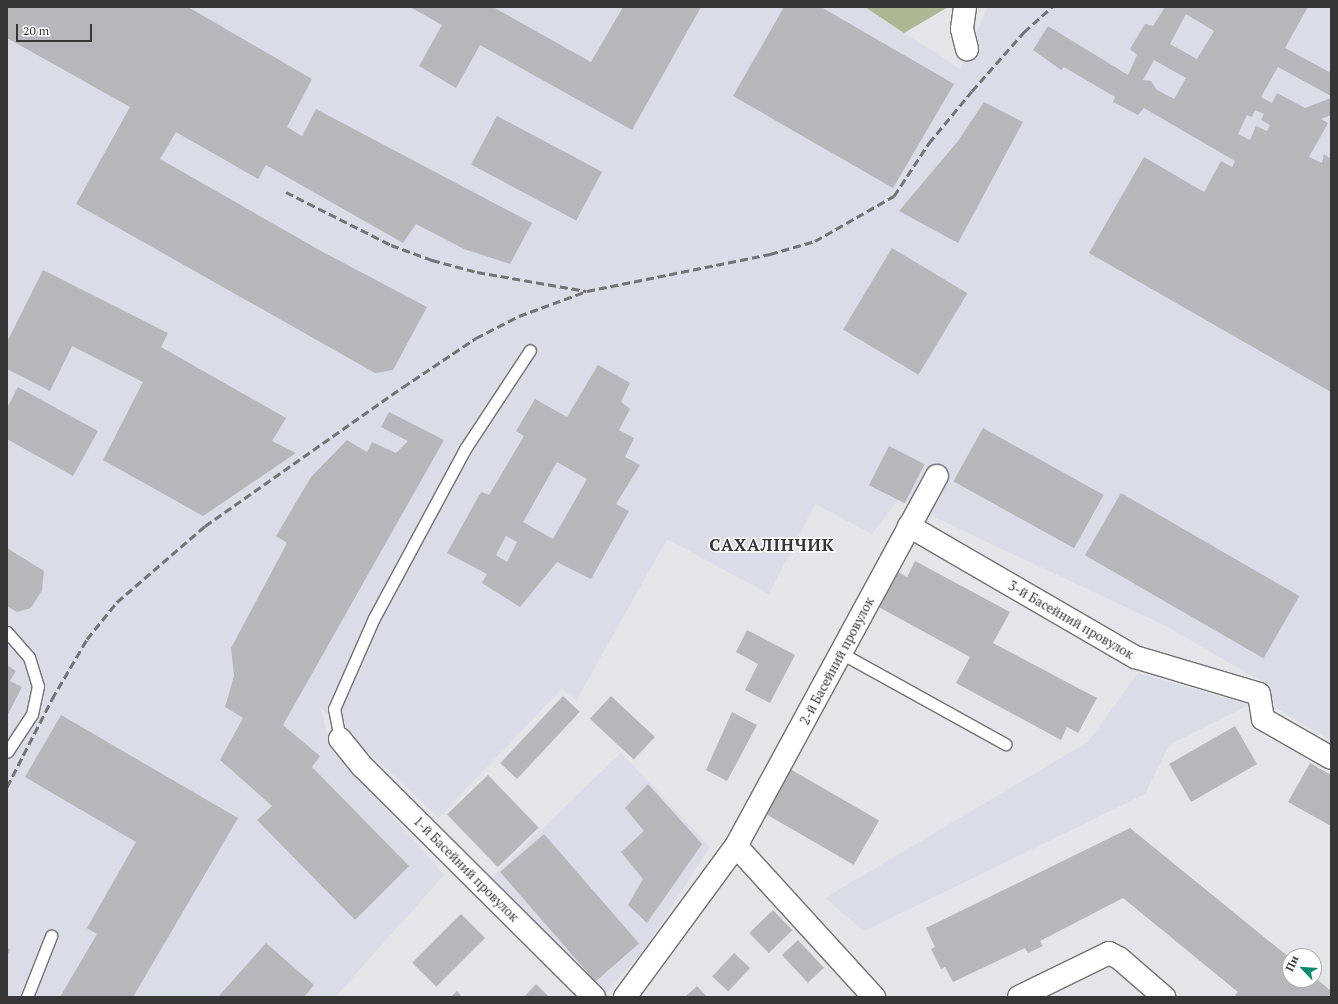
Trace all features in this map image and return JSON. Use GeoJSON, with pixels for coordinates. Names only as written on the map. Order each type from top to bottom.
{"type":"FeatureCollection","features":[{"type":"Feature","properties":{"kind":"street"},"geometry":{"type":"LineString","coordinates":[[965,7],[962,29],[967,49]]}},
{"type":"Feature","properties":{"kind":"street","name":"2-й Басейний провулок"},"geometry":{"type":"LineString","coordinates":[[625,997],[736,846],[937,476]]}},
{"type":"Feature","properties":{"kind":"street","name":"3-й Басейний провулок"},"geometry":{"type":"LineString","coordinates":[[909,526],[1135,657],[1259,694],[1263,719],[1331,758]]}},
{"type":"Feature","properties":{"kind":"street","name":"1-й Басейний провулок"},"geometry":{"type":"LineString","coordinates":[[340,739],[364,767],[594,997]]}},
{"type":"Feature","properties":{"kind":"street"},"geometry":{"type":"LineString","coordinates":[[736,846],[874,997]]}},
{"type":"Feature","properties":{"kind":"street"},"geometry":{"type":"LineString","coordinates":[[1019,997],[1109,953],[1119,958],[1164,997]]}},
{"type":"Feature","properties":{"kind":"lane"},"geometry":{"type":"LineString","coordinates":[[340,739],[334,710],[374,618],[465,449],[530,350]]}},
{"type":"Feature","properties":{"kind":"lane"},"geometry":{"type":"LineString","coordinates":[[7,632],[29,657],[38,686],[32,714],[7,752]]}},
{"type":"Feature","properties":{"kind":"lane"},"geometry":{"type":"LineString","coordinates":[[841,653],[1005,744]]}},
{"type":"Feature","properties":{"kind":"lane"},"geometry":{"type":"LineString","coordinates":[[27,997],[51,936]]}},
{"type":"Feature","properties":{"kind":"shaded area"},"geometry":{"type":"Polygon","coordinates":[[[7,7],[865,7],[960,69],[988,7],[1331,7],[1331,741],[1273,706],[1268,685],[1164,625],[898,500],[872,534],[815,504],[769,594],[667,539],[576,701],[562,688],[439,818],[320,707],[331,747],[444,875],[335,997],[7,997],[7,7]]]}},
{"type":"Feature","properties":{"kind":"shaded area"},"geometry":{"type":"Polygon","coordinates":[[[1138,673],[1249,705],[1169,745],[1145,794],[864,931],[825,898],[1088,742],[1138,673]]]}},
{"type":"Feature","properties":{"kind":"shaded area"},"geometry":{"type":"Polygon","coordinates":[[[621,753],[710,847],[644,950],[604,995],[492,877],[621,753]]]}},
{"type":"Feature","properties":{"kind":"green space"},"geometry":{"type":"Polygon","coordinates":[[[865,7],[948,7],[904,33],[865,7]]]}},
{"type":"Feature","properties":{"kind":"building"},"geometry":{"type":"Polygon","coordinates":[[[7,7],[188,7],[312,79],[287,127],[302,136],[316,109],[532,223],[510,264],[464,249],[416,224],[403,243],[266,165],[258,179],[176,132],[160,159],[321,251],[427,307],[393,370],[375,373],[76,204],[130,107],[7,38],[7,7]]]}},
{"type":"Feature","properties":{"kind":"building"},"geometry":{"type":"Polygon","coordinates":[[[410,7],[493,7],[591,62],[623,7],[701,7],[632,130],[480,45],[456,88],[419,66],[442,25],[410,7]]]}},
{"type":"Feature","properties":{"kind":"building"},"geometry":{"type":"Polygon","coordinates":[[[784,7],[821,7],[954,84],[893,188],[733,96],[784,7]]]}},
{"type":"Feature","properties":{"kind":"building"},"geometry":{"type":"Polygon","coordinates":[[[1165,7],[1308,7],[1285,48],[1331,73],[1331,96],[1278,67],[1261,97],[1272,103],[1277,93],[1305,108],[1331,98],[1331,115],[1321,119],[1328,123],[1309,157],[1322,163],[1324,154],[1331,159],[1331,392],[1089,253],[1144,157],[1204,192],[1221,161],[1232,167],[1235,161],[1144,108],[1138,115],[1113,102],[1115,97],[1064,67],[1061,70],[1033,50],[1048,26],[1128,75],[1137,55],[1130,49],[1145,24],[1153,26],[1165,7]],[[1186,14],[1170,44],[1197,59],[1214,31],[1186,14]],[[1154,60],[1143,80],[1151,81],[1157,90],[1174,99],[1186,78],[1154,60]],[[1255,110],[1252,117],[1247,115],[1238,134],[1250,140],[1256,126],[1267,131],[1270,125],[1261,120],[1264,114],[1255,110]]]}},
{"type":"Feature","properties":{"kind":"building"},"geometry":{"type":"Polygon","coordinates":[[[984,102],[1023,122],[958,243],[899,211],[958,141],[984,102]]]}},
{"type":"Feature","properties":{"kind":"building"},"geometry":{"type":"Polygon","coordinates":[[[497,116],[602,172],[576,220],[471,165],[497,116]]]}},
{"type":"Feature","properties":{"kind":"building"},"geometry":{"type":"Polygon","coordinates":[[[892,248],[967,293],[919,375],[843,329],[892,248]]]}},
{"type":"Feature","properties":{"kind":"building"},"geometry":{"type":"Polygon","coordinates":[[[43,270],[168,333],[161,347],[286,418],[272,441],[296,453],[203,516],[103,460],[143,382],[72,346],[50,391],[7,369],[7,342],[43,270]]]}},
{"type":"Feature","properties":{"kind":"building"},"geometry":{"type":"Polygon","coordinates":[[[598,365],[630,383],[621,402],[630,409],[619,430],[634,438],[625,457],[640,465],[616,504],[629,511],[591,579],[557,562],[520,607],[482,583],[487,574],[447,553],[481,492],[489,495],[524,436],[516,431],[535,399],[567,417],[598,365]],[[557,462],[523,522],[553,539],[587,479],[557,462]],[[506,536],[496,555],[507,562],[517,542],[506,536]]]}},
{"type":"Feature","properties":{"kind":"building"},"geometry":{"type":"Polygon","coordinates":[[[18,387],[98,431],[73,476],[7,439],[7,408],[18,387]]]}},
{"type":"Feature","properties":{"kind":"building"},"geometry":{"type":"Polygon","coordinates":[[[389,412],[444,440],[283,725],[320,756],[312,767],[409,866],[355,920],[257,820],[272,806],[220,760],[243,718],[225,707],[234,676],[231,648],[287,543],[276,536],[311,477],[347,440],[367,452],[372,442],[396,453],[408,441],[381,427],[389,412]]]}},
{"type":"Feature","properties":{"kind":"building"},"geometry":{"type":"Polygon","coordinates":[[[983,428],[1104,495],[1074,548],[953,481],[983,428]]]}},
{"type":"Feature","properties":{"kind":"building"},"geometry":{"type":"Polygon","coordinates":[[[889,446],[925,464],[905,503],[869,485],[889,446]]]}},
{"type":"Feature","properties":{"kind":"building"},"geometry":{"type":"Polygon","coordinates":[[[1121,493],[1299,596],[1263,658],[1085,555],[1121,493]]]}},
{"type":"Feature","properties":{"kind":"building"},"geometry":{"type":"Polygon","coordinates":[[[7,548],[44,571],[42,590],[31,608],[17,612],[7,606],[7,548]]]}},
{"type":"Feature","properties":{"kind":"building"},"geometry":{"type":"Polygon","coordinates":[[[915,561],[1010,612],[993,643],[1097,698],[1078,733],[1067,727],[1061,740],[956,683],[970,657],[877,606],[896,571],[907,577],[915,561]]]}},
{"type":"Feature","properties":{"kind":"building"},"geometry":{"type":"Polygon","coordinates":[[[747,630],[795,655],[770,703],[745,690],[758,664],[736,652],[747,630]]]}},
{"type":"Feature","properties":{"kind":"building"},"geometry":{"type":"Polygon","coordinates":[[[7,665],[16,671],[10,681],[22,687],[7,716],[7,665]]]}},
{"type":"Feature","properties":{"kind":"building"},"geometry":{"type":"Polygon","coordinates":[[[563,696],[580,712],[517,779],[500,763],[563,696]]]}},
{"type":"Feature","properties":{"kind":"building"},"geometry":{"type":"Polygon","coordinates":[[[611,696],[655,737],[634,760],[590,719],[611,696]]]}},
{"type":"Feature","properties":{"kind":"building"},"geometry":{"type":"Polygon","coordinates":[[[732,712],[757,725],[727,781],[706,770],[732,712]]]}},
{"type":"Feature","properties":{"kind":"building"},"geometry":{"type":"Polygon","coordinates":[[[61,715],[238,818],[133,997],[60,997],[97,934],[87,928],[136,842],[25,777],[61,715]]]}},
{"type":"Feature","properties":{"kind":"building"},"geometry":{"type":"Polygon","coordinates":[[[1235,726],[1257,764],[1191,802],[1169,764],[1235,726]]]}},
{"type":"Feature","properties":{"kind":"building"},"geometry":{"type":"Polygon","coordinates":[[[1310,763],[1331,775],[1331,826],[1288,802],[1310,763]]]}},
{"type":"Feature","properties":{"kind":"building"},"geometry":{"type":"Polygon","coordinates":[[[790,769],[879,820],[854,865],[764,813],[790,769]]]}},
{"type":"Feature","properties":{"kind":"building"},"geometry":{"type":"Polygon","coordinates":[[[488,775],[539,828],[498,867],[447,815],[488,775]]]}},
{"type":"Feature","properties":{"kind":"building"},"geometry":{"type":"Polygon","coordinates":[[[648,784],[702,844],[647,923],[628,905],[643,879],[621,852],[644,831],[625,808],[648,784]]]}},
{"type":"Feature","properties":{"kind":"building"},"geometry":{"type":"Polygon","coordinates":[[[1130,828],[1282,952],[1282,988],[1322,988],[1322,984],[1331,991],[1331,997],[1237,997],[1235,995],[1238,992],[1123,898],[1040,941],[1043,946],[1028,953],[1025,948],[953,982],[945,967],[941,969],[931,949],[935,947],[926,928],[1130,828]]]}},
{"type":"Feature","properties":{"kind":"building"},"geometry":{"type":"Polygon","coordinates":[[[544,834],[639,943],[595,981],[500,872],[544,834]]]}},
{"type":"Feature","properties":{"kind":"building"},"geometry":{"type":"Polygon","coordinates":[[[773,910],[792,930],[769,953],[749,933],[773,910]]]}},
{"type":"Feature","properties":{"kind":"building"},"geometry":{"type":"Polygon","coordinates":[[[461,914],[485,938],[436,987],[412,963],[461,914]]]}},
{"type":"Feature","properties":{"kind":"building"},"geometry":{"type":"Polygon","coordinates":[[[798,940],[824,968],[808,983],[782,955],[798,940]]]}},
{"type":"Feature","properties":{"kind":"building"},"geometry":{"type":"Polygon","coordinates":[[[266,943],[314,985],[304,997],[218,997],[266,943]]]}},
{"type":"Feature","properties":{"kind":"building"},"geometry":{"type":"Polygon","coordinates":[[[7,948],[10,949],[7,958],[7,948]]]}},
{"type":"Feature","properties":{"kind":"building"},"geometry":{"type":"Polygon","coordinates":[[[734,953],[750,968],[728,991],[712,976],[734,953]]]}},
{"type":"Feature","properties":{"kind":"building"},"geometry":{"type":"Polygon","coordinates":[[[536,984],[549,997],[524,997],[536,984]]]}},
{"type":"Feature","properties":{"kind":"building"},"geometry":{"type":"Polygon","coordinates":[[[697,986],[707,997],[685,997],[697,986]]]}},
{"type":"Feature","properties":{"kind":"building"},"geometry":{"type":"Polygon","coordinates":[[[457,991],[462,997],[451,997],[457,991]]]}},
{"type":"Feature","properties":{"kind":"railway"},"geometry":{"type":"LineString","coordinates":[[7,787],[52,699],[87,639],[117,602],[205,526],[403,387],[476,338],[519,316],[587,291],[770,254],[815,241],[894,196],[929,143],[972,91],[1024,32],[1052,7]]}},
{"type":"Feature","properties":{"kind":"railway"},"geometry":{"type":"LineString","coordinates":[[286,192],[391,245],[432,260],[477,272],[586,291]]}},
{"type":"Feature","properties":{"kind":"district","name":"САХАЛІНЧИК"},"geometry":{"type":"Point","coordinates":[772,545]}}]}
